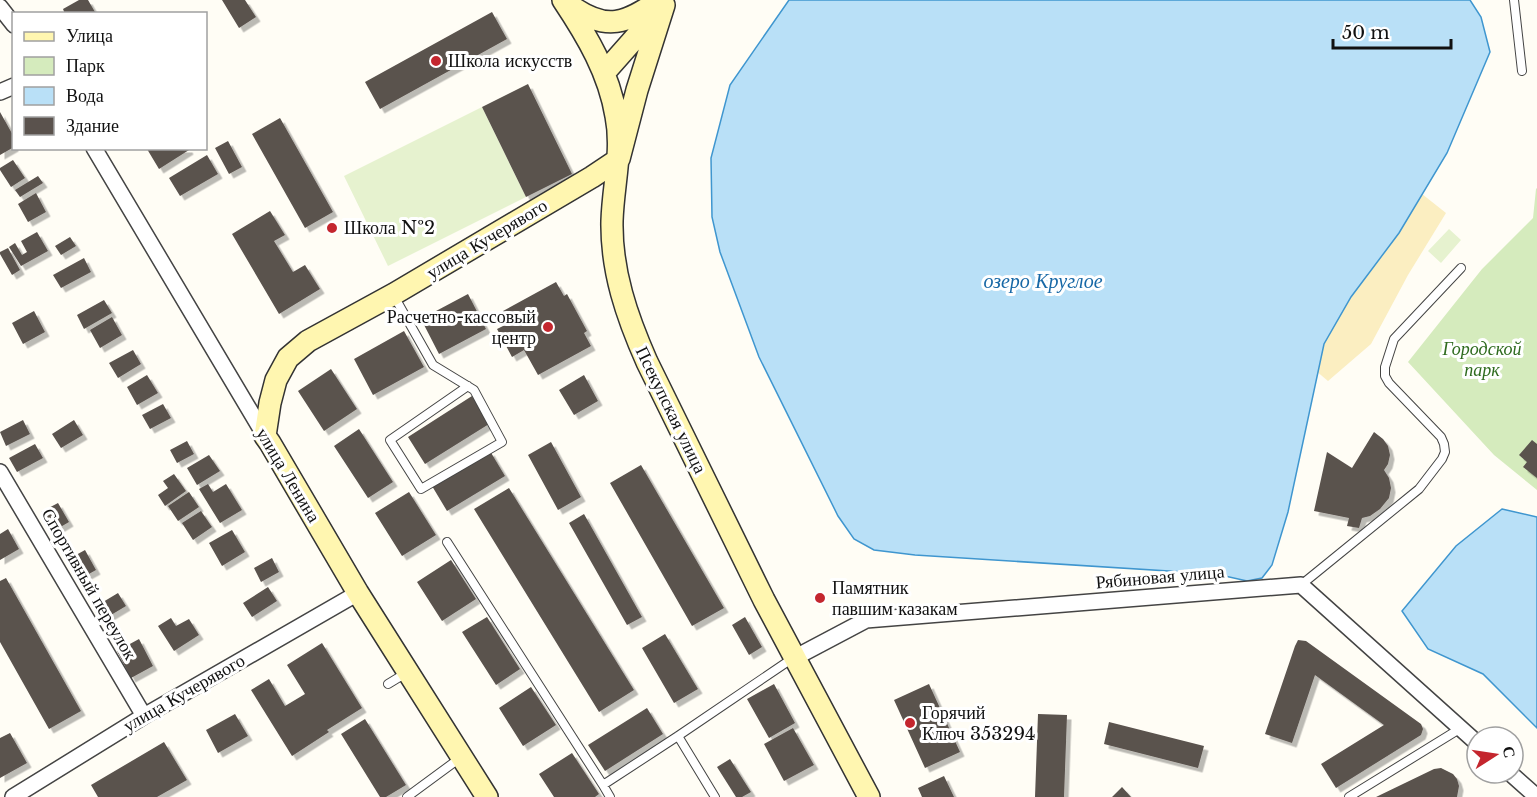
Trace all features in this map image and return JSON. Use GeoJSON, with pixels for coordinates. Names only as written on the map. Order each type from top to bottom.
{"type":"FeatureCollection","features":[{"type":"Feature","properties":{"kind":"street"},"geometry":{"type":"LineString","coordinates":[[564,1],[587,17],[601,22],[632,17],[664,2]]}},
{"type":"Feature","properties":{"kind":"street","name":"Псекупская улица"},"geometry":{"type":"LineString","coordinates":[[564,1],[587,37],[604,73],[617,118],[619,159],[612,222],[619,282],[627,315],[647,362],[764,600],[869,797]]}},
{"type":"Feature","properties":{"kind":"street"},"geometry":{"type":"LineString","coordinates":[[604,73],[664,2]]}},
{"type":"Feature","properties":{"kind":"street"},"geometry":{"type":"LineString","coordinates":[[619,159],[664,2]]}},
{"type":"Feature","properties":{"kind":"street"},"geometry":{"type":"LineString","coordinates":[[0,7],[12,22]]}},
{"type":"Feature","properties":{"kind":"street","name":"улица Ленина"},"geometry":{"type":"LineString","coordinates":[[95,150],[358,593],[487,797]]}},
{"type":"Feature","properties":{"kind":"street","name":"улица Кучерявого"},"geometry":{"type":"LineString","coordinates":[[265,436],[276,380],[288,358],[308,341],[394,294],[619,159]]}},
{"type":"Feature","properties":{"kind":"street","name":"Спортивный переулок"},"geometry":{"type":"LineString","coordinates":[[0,472],[144,716]]}},
{"type":"Feature","properties":{"kind":"street"},"geometry":{"type":"LineString","coordinates":[[1301,585],[1465,732]]}},
{"type":"Feature","properties":{"kind":"street","name":"Рябиновая улица"},"geometry":{"type":"LineString","coordinates":[[796,657],[866,620],[1301,585]]}},
{"type":"Feature","properties":{"kind":"street","name":"улица Кучерявого"},"geometry":{"type":"LineString","coordinates":[[13,797],[144,716],[358,593]]}},
{"type":"Feature","properties":{"kind":"street"},"geometry":{"type":"LineString","coordinates":[[1524,785],[1537,797]]}},
{"type":"Feature","properties":{"kind":"lane"},"geometry":{"type":"LineString","coordinates":[[1514,0],[1522,71]]}},
{"type":"Feature","properties":{"kind":"lane"},"geometry":{"type":"LineString","coordinates":[[1301,585],[1419,489],[1442,459],[1445,452],[1441,437],[1384,376],[1394,339],[1461,268]]}},
{"type":"Feature","properties":{"kind":"lane"},"geometry":{"type":"LineString","coordinates":[[394,294],[433,364],[468,386],[474,390],[502,442],[421,489],[390,440],[468,386]]}},
{"type":"Feature","properties":{"kind":"lane"},"geometry":{"type":"LineString","coordinates":[[447,542],[610,797]]}},
{"type":"Feature","properties":{"kind":"lane"},"geometry":{"type":"LineString","coordinates":[[603,785],[796,657]]}},
{"type":"Feature","properties":{"kind":"lane"},"geometry":{"type":"LineString","coordinates":[[388,684],[407,672]]}},
{"type":"Feature","properties":{"kind":"lane"},"geometry":{"type":"LineString","coordinates":[[1349,797],[1461,728]]}},
{"type":"Feature","properties":{"kind":"lane"},"geometry":{"type":"LineString","coordinates":[[678,736],[715,797]]}},
{"type":"Feature","properties":{"kind":"lane"},"geometry":{"type":"LineString","coordinates":[[407,797],[461,757]]}},
{"type":"Feature","properties":{"kind":"green space"},"geometry":{"type":"Polygon","coordinates":[[[482,107],[526,197],[388,266],[344,176],[482,107]]]}},
{"type":"Feature","properties":{"kind":"green space","name":"Городской парк"},"geometry":{"type":"Polygon","coordinates":[[[1537,188],[1537,490],[1494,455],[1408,362],[1482,269],[1533,218],[1537,188]]]}},
{"type":"Feature","properties":{"kind":"green space"},"geometry":{"type":"Polygon","coordinates":[[[1449,229],[1461,240],[1441,263],[1428,251],[1449,229]]]}},
{"type":"Feature","properties":{"kind":"sand"},"geometry":{"type":"Polygon","coordinates":[[[1422,194],[1446,213],[1408,275],[1371,344],[1328,381],[1315,370],[1315,338],[1422,194]]]}},
{"type":"Feature","properties":{"kind":"water","name":"озеро Круглое"},"geometry":{"type":"Polygon","coordinates":[[[789,0],[1470,0],[1481,17],[1490,52],[1447,153],[1399,233],[1351,297],[1324,344],[1288,512],[1272,565],[1262,578],[1247,581],[1216,574],[915,555],[874,550],[854,539],[838,516],[759,357],[720,252],[712,217],[711,158],[730,85],[789,0]]]}},
{"type":"Feature","properties":{"kind":"water"},"geometry":{"type":"Polygon","coordinates":[[[1502,509],[1537,517],[1537,728],[1483,674],[1428,649],[1402,611],[1456,546],[1502,509]]]}},
{"type":"Feature","properties":{"kind":"building"},"geometry":{"type":"Polygon","coordinates":[[[79,0],[88,0],[95,12],[64,12],[63,9],[79,0]]]}},
{"type":"Feature","properties":{"kind":"building"},"geometry":{"type":"Polygon","coordinates":[[[222,0],[245,0],[256,17],[239,28],[222,0]]]}},
{"type":"Feature","properties":{"kind":"building","name":"Школа искусств"},"geometry":{"type":"Polygon","coordinates":[[[492,12],[507,39],[380,109],[365,82],[492,12]]]}},
{"type":"Feature","properties":{"kind":"building"},"geometry":{"type":"Polygon","coordinates":[[[528,84],[572,174],[526,197],[482,107],[528,84]]]}},
{"type":"Feature","properties":{"kind":"building"},"geometry":{"type":"Polygon","coordinates":[[[0,112],[12,133],[12,148],[0,155],[0,112]]]}},
{"type":"Feature","properties":{"kind":"building"},"geometry":{"type":"Polygon","coordinates":[[[280,118],[333,212],[305,228],[252,134],[280,118]]]}},
{"type":"Feature","properties":{"kind":"building"},"geometry":{"type":"Polygon","coordinates":[[[228,141],[242,167],[229,174],[215,148],[228,141]]]}},
{"type":"Feature","properties":{"kind":"building"},"geometry":{"type":"Polygon","coordinates":[[[148,150],[189,150],[159,169],[148,150]]]}},
{"type":"Feature","properties":{"kind":"building"},"geometry":{"type":"Polygon","coordinates":[[[207,155],[218,174],[180,196],[169,178],[207,155]]]}},
{"type":"Feature","properties":{"kind":"building"},"geometry":{"type":"Polygon","coordinates":[[[13,160],[25,178],[11,187],[0,168],[13,160]]]}},
{"type":"Feature","properties":{"kind":"building"},"geometry":{"type":"Polygon","coordinates":[[[38,176],[43,183],[20,197],[15,190],[38,176]]]}},
{"type":"Feature","properties":{"kind":"building"},"geometry":{"type":"Polygon","coordinates":[[[36,193],[46,212],[28,222],[18,204],[36,193]]]}},
{"type":"Feature","properties":{"kind":"building"},"geometry":{"type":"Polygon","coordinates":[[[270,211],[285,235],[274,241],[293,272],[305,265],[320,289],[279,314],[232,234],[270,211]]]}},
{"type":"Feature","properties":{"kind":"building"},"geometry":{"type":"Polygon","coordinates":[[[37,232],[48,251],[21,266],[9,247],[15,243],[22,255],[27,252],[21,241],[37,232]]]}},
{"type":"Feature","properties":{"kind":"building"},"geometry":{"type":"Polygon","coordinates":[[[70,237],[76,246],[61,255],[55,246],[70,237]]]}},
{"type":"Feature","properties":{"kind":"building"},"geometry":{"type":"Polygon","coordinates":[[[8,248],[20,270],[12,275],[0,254],[8,248]]]}},
{"type":"Feature","properties":{"kind":"building"},"geometry":{"type":"Polygon","coordinates":[[[84,258],[91,272],[61,288],[53,275],[84,258]]]}},
{"type":"Feature","properties":{"kind":"building","name":"Расчетно-кассовый центр"},"geometry":{"type":"Polygon","coordinates":[[[556,282],[564,296],[567,294],[587,331],[584,333],[591,346],[538,375],[524,350],[512,357],[497,329],[509,323],[503,311],[556,282]]]}},
{"type":"Feature","properties":{"kind":"building"},"geometry":{"type":"Polygon","coordinates":[[[468,294],[486,329],[439,354],[421,319],[468,294]]]}},
{"type":"Feature","properties":{"kind":"building"},"geometry":{"type":"Polygon","coordinates":[[[104,300],[112,313],[84,329],[77,315],[104,300]]]}},
{"type":"Feature","properties":{"kind":"building"},"geometry":{"type":"Polygon","coordinates":[[[34,311],[45,332],[23,344],[12,323],[34,311]]]}},
{"type":"Feature","properties":{"kind":"building"},"geometry":{"type":"Polygon","coordinates":[[[112,317],[122,335],[100,348],[90,330],[112,317]]]}},
{"type":"Feature","properties":{"kind":"building"},"geometry":{"type":"Polygon","coordinates":[[[404,331],[424,367],[373,395],[354,359],[404,331]]]}},
{"type":"Feature","properties":{"kind":"building"},"geometry":{"type":"Polygon","coordinates":[[[133,350],[141,364],[118,378],[109,363],[133,350]]]}},
{"type":"Feature","properties":{"kind":"building"},"geometry":{"type":"Polygon","coordinates":[[[331,369],[357,409],[324,431],[298,391],[331,369]]]}},
{"type":"Feature","properties":{"kind":"building"},"geometry":{"type":"Polygon","coordinates":[[[147,375],[158,393],[137,405],[127,387],[147,375]]]}},
{"type":"Feature","properties":{"kind":"building"},"geometry":{"type":"Polygon","coordinates":[[[584,375],[598,401],[574,415],[559,390],[584,375]]]}},
{"type":"Feature","properties":{"kind":"building"},"geometry":{"type":"Polygon","coordinates":[[[472,396],[489,424],[425,464],[408,437],[472,396]]]}},
{"type":"Feature","properties":{"kind":"building"},"geometry":{"type":"Polygon","coordinates":[[[163,404],[171,418],[150,429],[142,415],[163,404]]]}},
{"type":"Feature","properties":{"kind":"building"},"geometry":{"type":"Polygon","coordinates":[[[23,420],[30,434],[6,446],[0,432],[23,420]]]}},
{"type":"Feature","properties":{"kind":"building"},"geometry":{"type":"Polygon","coordinates":[[[74,420],[83,435],[61,448],[52,434],[74,420]]]}},
{"type":"Feature","properties":{"kind":"building"},"geometry":{"type":"Polygon","coordinates":[[[359,429],[393,482],[368,498],[334,446],[359,429]]]}},
{"type":"Feature","properties":{"kind":"building"},"geometry":{"type":"Polygon","coordinates":[[[1374,432],[1388,446],[1390,455],[1384,470],[1391,488],[1389,498],[1380,509],[1362,518],[1359,528],[1347,526],[1349,518],[1314,511],[1327,452],[1352,468],[1374,432]]]}},
{"type":"Feature","properties":{"kind":"building"},"geometry":{"type":"Polygon","coordinates":[[[1532,440],[1537,444],[1537,478],[1523,467],[1527,462],[1519,455],[1532,440]]]}},
{"type":"Feature","properties":{"kind":"building"},"geometry":{"type":"Polygon","coordinates":[[[187,441],[194,454],[177,463],[170,450],[187,441]]]}},
{"type":"Feature","properties":{"kind":"building"},"geometry":{"type":"Polygon","coordinates":[[[551,442],[581,497],[558,510],[528,455],[551,442]]]}},
{"type":"Feature","properties":{"kind":"building"},"geometry":{"type":"Polygon","coordinates":[[[35,444],[43,458],[17,472],[9,458],[35,444]]]}},
{"type":"Feature","properties":{"kind":"building"},"geometry":{"type":"Polygon","coordinates":[[[490,451],[505,476],[447,511],[432,486],[490,451]]]}},
{"type":"Feature","properties":{"kind":"building"},"geometry":{"type":"Polygon","coordinates":[[[209,455],[220,471],[197,485],[187,468],[209,455]]]}},
{"type":"Feature","properties":{"kind":"building"},"geometry":{"type":"Polygon","coordinates":[[[641,465],[724,608],[692,626],[610,483],[641,465]]]}},
{"type":"Feature","properties":{"kind":"building"},"geometry":{"type":"Polygon","coordinates":[[[174,474],[186,491],[165,506],[158,495],[168,488],[163,481],[174,474]]]}},
{"type":"Feature","properties":{"kind":"building"},"geometry":{"type":"Polygon","coordinates":[[[208,484],[213,492],[226,484],[242,510],[220,523],[199,489],[208,484]]]}},
{"type":"Feature","properties":{"kind":"building"},"geometry":{"type":"Polygon","coordinates":[[[509,488],[634,690],[599,712],[474,509],[509,488]]]}},
{"type":"Feature","properties":{"kind":"building"},"geometry":{"type":"Polygon","coordinates":[[[189,492],[199,507],[178,521],[168,506],[189,492]]]}},
{"type":"Feature","properties":{"kind":"building"},"geometry":{"type":"Polygon","coordinates":[[[409,492],[436,535],[402,556],[375,513],[409,492]]]}},
{"type":"Feature","properties":{"kind":"building"},"geometry":{"type":"Polygon","coordinates":[[[58,503],[69,522],[52,532],[41,512],[58,503]]]}},
{"type":"Feature","properties":{"kind":"building"},"geometry":{"type":"Polygon","coordinates":[[[201,511],[212,527],[193,540],[182,523],[201,511]]]}},
{"type":"Feature","properties":{"kind":"building"},"geometry":{"type":"Polygon","coordinates":[[[584,514],[642,617],[627,625],[569,523],[584,514]]]}},
{"type":"Feature","properties":{"kind":"building"},"geometry":{"type":"Polygon","coordinates":[[[8,529],[19,549],[0,560],[0,534],[8,529]]]}},
{"type":"Feature","properties":{"kind":"building"},"geometry":{"type":"Polygon","coordinates":[[[232,530],[245,552],[222,566],[209,543],[232,530]]]}},
{"type":"Feature","properties":{"kind":"building"},"geometry":{"type":"Polygon","coordinates":[[[85,550],[96,570],[78,580],[67,560],[85,550]]]}},
{"type":"Feature","properties":{"kind":"building"},"geometry":{"type":"Polygon","coordinates":[[[272,558],[279,572],[261,582],[254,568],[272,558]]]}},
{"type":"Feature","properties":{"kind":"building"},"geometry":{"type":"Polygon","coordinates":[[[451,560],[476,599],[442,621],[417,582],[451,560]]]}},
{"type":"Feature","properties":{"kind":"building"},"geometry":{"type":"Polygon","coordinates":[[[6,578],[81,711],[49,729],[0,642],[0,581],[6,578]]]}},
{"type":"Feature","properties":{"kind":"building"},"geometry":{"type":"Polygon","coordinates":[[[268,587],[277,601],[252,617],[243,603],[268,587]]]}},
{"type":"Feature","properties":{"kind":"building"},"geometry":{"type":"Polygon","coordinates":[[[118,593],[126,606],[101,621],[93,608],[118,593]]]}},
{"type":"Feature","properties":{"kind":"building"},"geometry":{"type":"Polygon","coordinates":[[[487,617],[520,669],[496,685],[462,632],[487,617]]]}},
{"type":"Feature","properties":{"kind":"building"},"geometry":{"type":"Polygon","coordinates":[[[745,617],[762,647],[749,655],[732,625],[745,617]]]}},
{"type":"Feature","properties":{"kind":"building"},"geometry":{"type":"Polygon","coordinates":[[[171,618],[176,626],[189,619],[199,635],[174,651],[158,626],[171,618]]]}},
{"type":"Feature","properties":{"kind":"building"},"geometry":{"type":"Polygon","coordinates":[[[665,634],[698,689],[674,703],[642,648],[665,634]]]}},
{"type":"Feature","properties":{"kind":"building"},"geometry":{"type":"Polygon","coordinates":[[[139,639],[153,666],[131,678],[117,651],[139,639]]]}},
{"type":"Feature","properties":{"kind":"building"},"geometry":{"type":"Polygon","coordinates":[[[1298,640],[1306,641],[1421,724],[1423,729],[1421,735],[1336,788],[1321,764],[1384,725],[1315,675],[1292,743],[1265,734],[1298,640]]]}},
{"type":"Feature","properties":{"kind":"building"},"geometry":{"type":"Polygon","coordinates":[[[322,643],[362,708],[292,756],[251,690],[269,679],[285,706],[305,694],[287,665],[322,643]]]}},
{"type":"Feature","properties":{"kind":"building"},"geometry":{"type":"Polygon","coordinates":[[[774,684],[795,723],[769,738],[747,699],[774,684]]]}},
{"type":"Feature","properties":{"kind":"building"},"geometry":{"type":"Polygon","coordinates":[[[929,684],[960,752],[925,768],[894,700],[929,684]]]}},
{"type":"Feature","properties":{"kind":"building"},"geometry":{"type":"Polygon","coordinates":[[[531,687],[556,725],[523,746],[499,708],[531,687]]]}},
{"type":"Feature","properties":{"kind":"building"},"geometry":{"type":"Polygon","coordinates":[[[647,708],[663,734],[605,771],[588,745],[647,708]]]}},
{"type":"Feature","properties":{"kind":"building"},"geometry":{"type":"Polygon","coordinates":[[[235,714],[248,736],[218,753],[206,730],[235,714]]]}},
{"type":"Feature","properties":{"kind":"building"},"geometry":{"type":"Polygon","coordinates":[[[1038,714],[1067,715],[1064,797],[1035,797],[1038,714]]]}},
{"type":"Feature","properties":{"kind":"building"},"geometry":{"type":"Polygon","coordinates":[[[365,719],[406,785],[386,797],[380,797],[341,734],[365,719]]]}},
{"type":"Feature","properties":{"kind":"building"},"geometry":{"type":"Polygon","coordinates":[[[1109,722],[1204,746],[1198,768],[1104,744],[1109,722]]]}},
{"type":"Feature","properties":{"kind":"building"},"geometry":{"type":"Polygon","coordinates":[[[793,728],[814,765],[784,781],[764,744],[793,728]]]}},
{"type":"Feature","properties":{"kind":"building"},"geometry":{"type":"Polygon","coordinates":[[[10,733],[27,763],[0,778],[0,738],[10,733]]]}},
{"type":"Feature","properties":{"kind":"building"},"geometry":{"type":"Polygon","coordinates":[[[164,742],[187,780],[157,797],[98,797],[91,785],[164,742]]]}},
{"type":"Feature","properties":{"kind":"building"},"geometry":{"type":"Polygon","coordinates":[[[572,753],[599,794],[595,797],[554,797],[539,774],[572,753]]]}},
{"type":"Feature","properties":{"kind":"building"},"geometry":{"type":"Polygon","coordinates":[[[730,759],[751,792],[742,797],[736,797],[717,767],[730,759]]]}},
{"type":"Feature","properties":{"kind":"building"},"geometry":{"type":"Polygon","coordinates":[[[1441,768],[1453,774],[1457,779],[1459,786],[1457,797],[1376,797],[1434,769],[1441,768]]]}},
{"type":"Feature","properties":{"kind":"building"},"geometry":{"type":"Polygon","coordinates":[[[944,776],[954,797],[922,797],[918,788],[944,776]]]}},
{"type":"Feature","properties":{"kind":"building"},"geometry":{"type":"Polygon","coordinates":[[[1122,787],[1131,797],[1112,797],[1122,787]]]}},
{"type":"Feature","properties":{"kind":"place","name":"Школа искусств"},"geometry":{"type":"Point","coordinates":[436,61]}},
{"type":"Feature","properties":{"kind":"place","name":"Школа №2"},"geometry":{"type":"Point","coordinates":[332,228]}},
{"type":"Feature","properties":{"kind":"place","name":"Расчетно-кассовый центр"},"geometry":{"type":"Point","coordinates":[548,327]}},
{"type":"Feature","properties":{"kind":"place","name":"Памятник павшим казакам"},"geometry":{"type":"Point","coordinates":[820,598]}},
{"type":"Feature","properties":{"kind":"place","name":"Горячий Ключ 353294"},"geometry":{"type":"Point","coordinates":[910,723]}}]}
